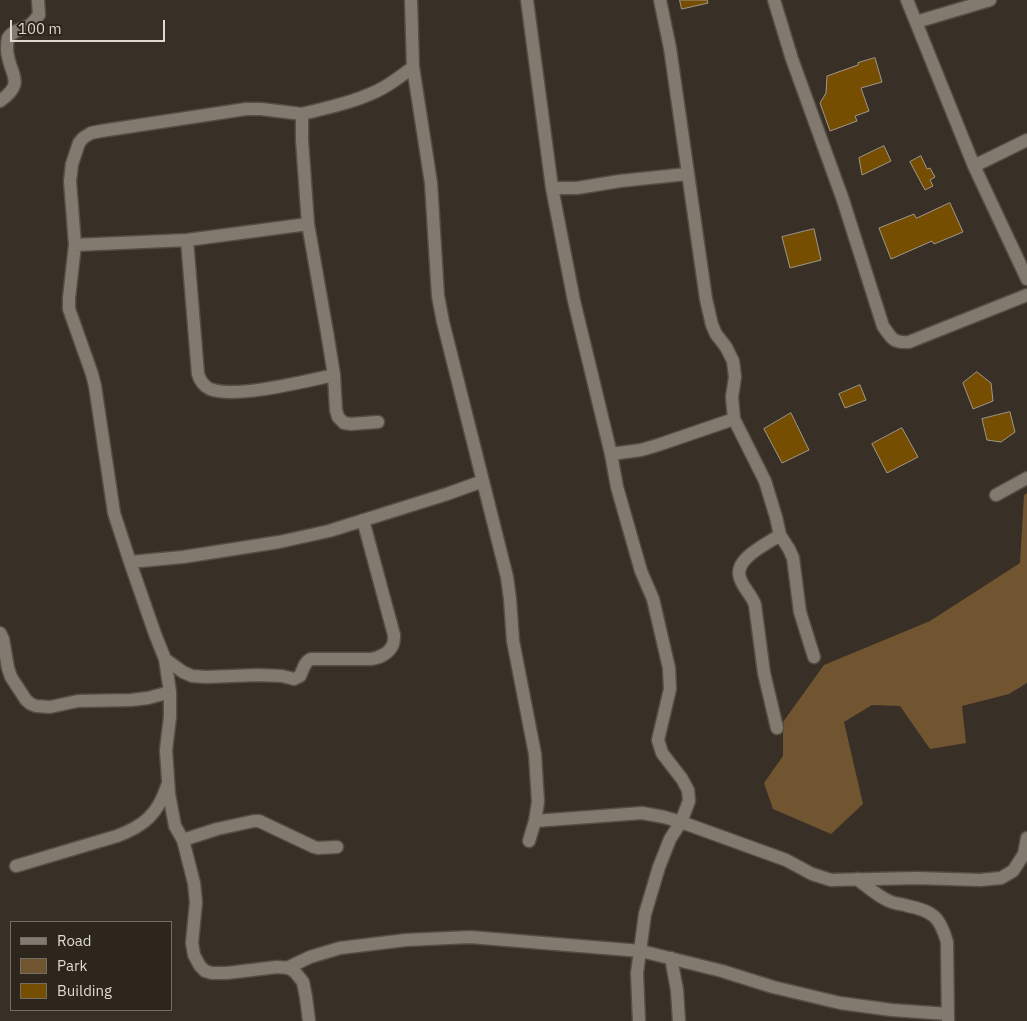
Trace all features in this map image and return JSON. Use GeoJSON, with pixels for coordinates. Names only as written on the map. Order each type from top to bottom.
{"type":"FeatureCollection","features":[{"type":"Feature","properties":{"kind":"street"},"geometry":{"type":"LineString","coordinates":[[0,101],[14,88],[15,80],[7,45],[9,38],[12,34],[32,24],[39,15],[38,0]]}},
{"type":"Feature","properties":{"kind":"street"},"geometry":{"type":"LineString","coordinates":[[411,0],[412,67],[431,183],[438,296],[507,576],[513,641],[535,754],[538,802],[529,841]]}},
{"type":"Feature","properties":{"kind":"street"},"geometry":{"type":"LineString","coordinates":[[527,0],[552,188],[574,301],[611,454],[616,487],[641,571],[653,599],[668,668],[670,689],[658,740],[659,746],[688,790],[689,801],[681,822],[670,839],[659,866],[645,914],[637,973],[639,1021]]}},
{"type":"Feature","properties":{"kind":"street"},"geometry":{"type":"LineString","coordinates":[[660,0],[670,48],[706,299],[712,325],[733,361],[735,377],[732,397],[734,419],[764,481],[780,535],[793,558],[800,612],[814,658]]}},
{"type":"Feature","properties":{"kind":"street"},"geometry":{"type":"LineString","coordinates":[[774,0],[792,59],[843,200],[883,326],[891,338],[895,341],[908,342],[1027,295]]}},
{"type":"Feature","properties":{"kind":"street"},"geometry":{"type":"LineString","coordinates":[[907,0],[974,166],[1027,279]]}},
{"type":"Feature","properties":{"kind":"street"},"geometry":{"type":"LineString","coordinates":[[916,22],[990,0]]}},
{"type":"Feature","properties":{"kind":"street"},"geometry":{"type":"LineString","coordinates":[[309,1021],[302,982],[295,972],[287,968],[277,967],[212,973],[205,971],[200,966],[194,955],[192,943],[196,902],[194,883],[183,840],[175,826],[168,784],[166,750],[170,717],[170,692],[165,659],[114,512],[95,386],[69,310],[75,245],[70,181],[72,164],[79,143],[91,133],[246,109],[302,114],[353,100],[377,91],[393,82],[412,67]]}},
{"type":"Feature","properties":{"kind":"street"},"geometry":{"type":"LineString","coordinates":[[302,114],[308,224],[328,332],[334,375],[336,410],[340,420],[344,423],[378,422]]}},
{"type":"Feature","properties":{"kind":"street"},"geometry":{"type":"LineString","coordinates":[[974,166],[1027,140]]}},
{"type":"Feature","properties":{"kind":"street"},"geometry":{"type":"LineString","coordinates":[[552,188],[577,188],[620,181],[688,174]]}},
{"type":"Feature","properties":{"kind":"street"},"geometry":{"type":"LineString","coordinates":[[75,245],[187,240],[308,224]]}},
{"type":"Feature","properties":{"kind":"street"},"geometry":{"type":"LineString","coordinates":[[187,240],[198,374],[202,383],[212,390],[230,392],[258,390],[334,375]]}},
{"type":"Feature","properties":{"kind":"street"},"geometry":{"type":"LineString","coordinates":[[611,454],[658,446],[734,419]]}},
{"type":"Feature","properties":{"kind":"street"},"geometry":{"type":"LineString","coordinates":[[996,495],[1027,478]]}},
{"type":"Feature","properties":{"kind":"street"},"geometry":{"type":"LineString","coordinates":[[130,562],[183,557],[279,542],[329,531],[483,481]]}},
{"type":"Feature","properties":{"kind":"street"},"geometry":{"type":"LineString","coordinates":[[165,659],[192,676],[258,675],[282,676],[294,679],[300,676],[305,664],[311,659],[371,660],[384,654],[394,644],[394,635],[363,520]]}},
{"type":"Feature","properties":{"kind":"street"},"geometry":{"type":"LineString","coordinates":[[777,728],[764,673],[755,605],[753,598],[741,580],[739,571],[741,565],[750,554],[780,535]]}},
{"type":"Feature","properties":{"kind":"street"},"geometry":{"type":"LineString","coordinates":[[0,633],[11,677],[26,700],[36,706],[50,707],[78,701],[140,699],[170,692]]}},
{"type":"Feature","properties":{"kind":"street"},"geometry":{"type":"LineString","coordinates":[[16,866],[132,830],[156,811],[164,797],[168,784]]}},
{"type":"Feature","properties":{"kind":"street"},"geometry":{"type":"LineString","coordinates":[[535,821],[642,813],[664,817],[786,860],[812,874],[831,880],[918,878],[980,880],[1001,878],[1013,871],[1024,854],[1027,838]]}},
{"type":"Feature","properties":{"kind":"street"},"geometry":{"type":"LineString","coordinates":[[183,840],[217,828],[254,821],[263,822],[314,847],[337,847]]}},
{"type":"Feature","properties":{"kind":"street"},"geometry":{"type":"LineString","coordinates":[[287,968],[310,957],[340,948],[406,940],[470,937],[593,946],[641,951],[840,1003],[948,1018],[946,942],[944,930],[938,920],[930,912],[891,902],[883,898],[857,879]]}},
{"type":"Feature","properties":{"kind":"street"},"geometry":{"type":"LineString","coordinates":[[671,958],[677,990],[679,1021]]}},
{"type":"Feature","properties":{"kind":"green space"},"geometry":{"type":"Polygon","coordinates":[[[1027,493],[1027,683],[1009,694],[962,706],[966,743],[930,749],[900,706],[872,705],[844,722],[863,804],[831,834],[773,809],[764,783],[783,756],[783,722],[824,665],[930,621],[1020,563],[1024,495],[1027,493]]]}},
{"type":"Feature","properties":{"kind":"building"},"geometry":{"type":"Polygon","coordinates":[[[680,0],[707,0],[708,3],[682,9],[680,0]]]}},
{"type":"Feature","properties":{"kind":"building"},"geometry":{"type":"Polygon","coordinates":[[[875,58],[882,82],[861,88],[869,111],[855,116],[857,121],[830,131],[820,103],[826,93],[827,76],[875,58]]]}},
{"type":"Feature","properties":{"kind":"building"},"geometry":{"type":"Polygon","coordinates":[[[884,146],[891,161],[862,175],[859,158],[884,146]]]}},
{"type":"Feature","properties":{"kind":"building"},"geometry":{"type":"Polygon","coordinates":[[[921,156],[927,169],[930,168],[935,177],[930,180],[933,186],[925,190],[910,162],[921,156]]]}},
{"type":"Feature","properties":{"kind":"building"},"geometry":{"type":"Polygon","coordinates":[[[950,203],[963,232],[934,244],[932,241],[891,259],[879,228],[914,214],[916,218],[950,203]]]}},
{"type":"Feature","properties":{"kind":"building"},"geometry":{"type":"Polygon","coordinates":[[[814,229],[821,260],[790,268],[782,237],[814,229]]]}},
{"type":"Feature","properties":{"kind":"building"},"geometry":{"type":"Polygon","coordinates":[[[977,372],[991,383],[993,401],[973,409],[963,383],[977,372]]]}},
{"type":"Feature","properties":{"kind":"building"},"geometry":{"type":"Polygon","coordinates":[[[860,385],[866,400],[845,408],[839,394],[860,385]]]}},
{"type":"Feature","properties":{"kind":"building"},"geometry":{"type":"Polygon","coordinates":[[[1010,412],[1015,432],[1001,442],[987,440],[982,419],[1010,412]]]}},
{"type":"Feature","properties":{"kind":"building"},"geometry":{"type":"Polygon","coordinates":[[[791,413],[809,450],[782,463],[764,429],[791,413]]]}},
{"type":"Feature","properties":{"kind":"building"},"geometry":{"type":"Polygon","coordinates":[[[902,428],[918,457],[887,473],[872,444],[902,428]]]}}]}
